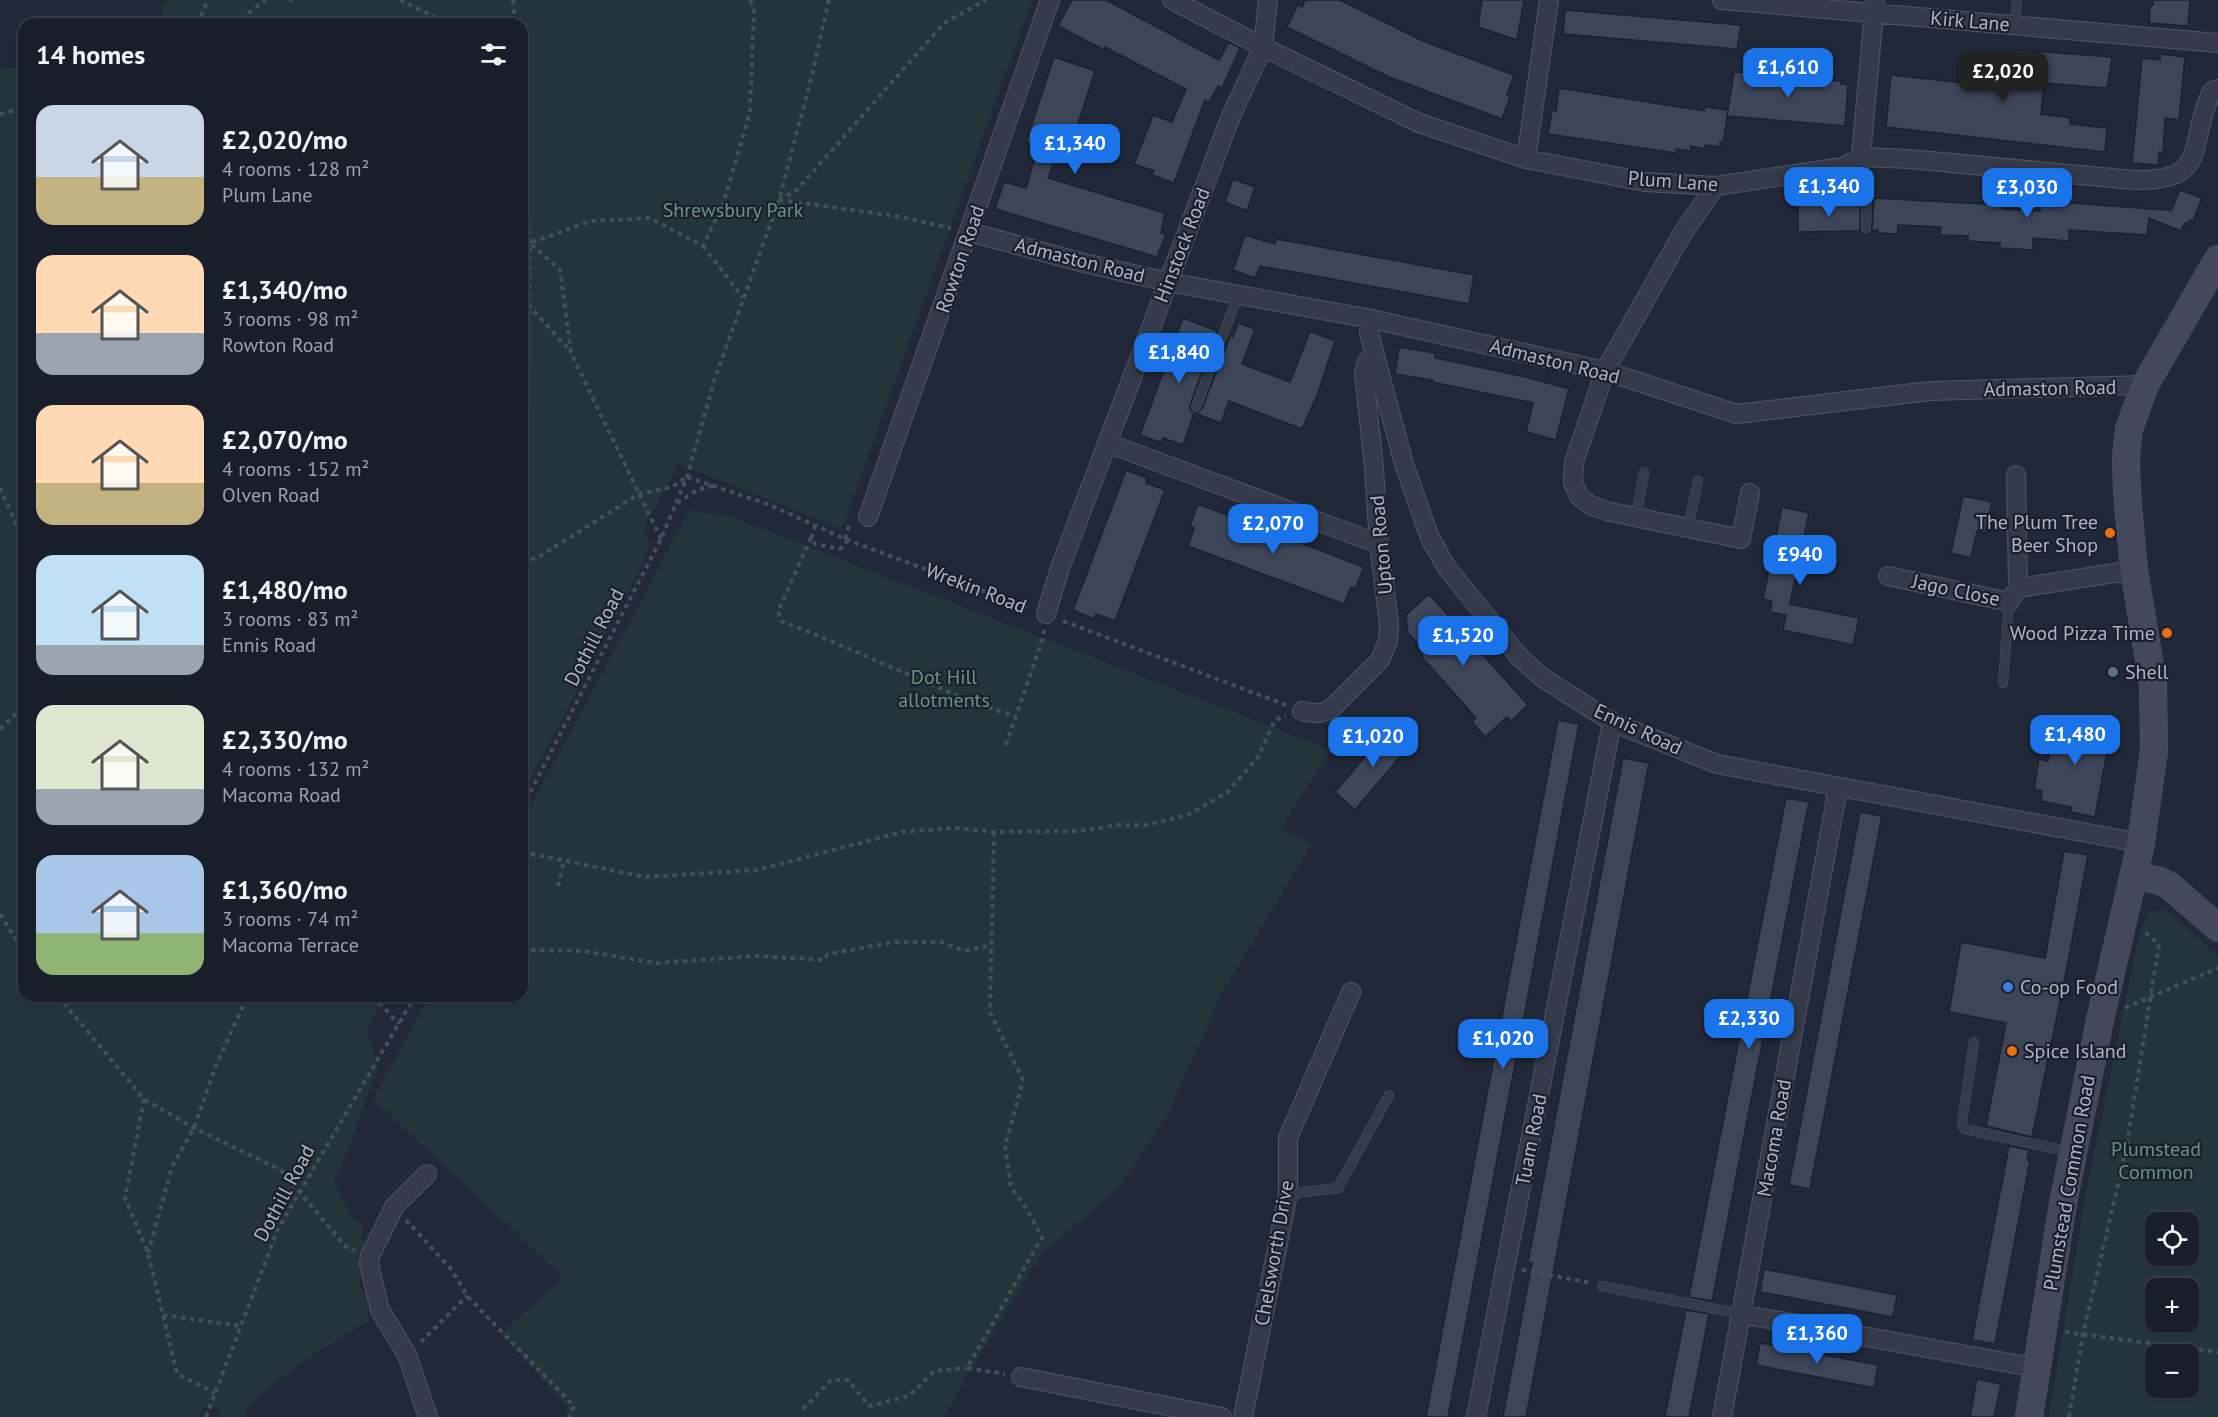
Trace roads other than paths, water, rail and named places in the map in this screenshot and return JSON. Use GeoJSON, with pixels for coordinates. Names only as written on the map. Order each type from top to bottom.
{"type":"FeatureCollection","features":[{"type":"Feature","properties":{"kind":"street","name":"Rowton Road"},"geometry":{"type":"LineString","coordinates":[[868,517],[1050,0]]}},
{"type":"Feature","properties":{"kind":"street","name":"Plum Lane"},"geometry":{"type":"LineString","coordinates":[[1172,0],[1419,123],[1526,159],[1645,182],[1716,186],[1843,167],[1861,157],[1909,159],[2134,180],[2172,177],[2181,173],[2194,155],[2204,106],[2212,91],[2218,89]]}},
{"type":"Feature","properties":{"kind":"street","name":"Hinstock Road"},"geometry":{"type":"LineString","coordinates":[[1046,614],[1060,568],[1231,116],[1263,47],[1268,0]]}},
{"type":"Feature","properties":{"kind":"street"},"geometry":{"type":"LineString","coordinates":[[1526,159],[1549,0]]}},
{"type":"Feature","properties":{"kind":"street","name":"Kirk Lane"},"geometry":{"type":"LineString","coordinates":[[1722,0],[1874,7],[2015,25],[2218,43]]}},
{"type":"Feature","properties":{"kind":"street"},"geometry":{"type":"LineString","coordinates":[[1861,157],[1874,7]]}},
{"type":"Feature","properties":{"kind":"street"},"geometry":{"type":"LineString","coordinates":[[1716,186],[1678,240],[1605,371],[1574,462],[1573,482],[1579,496],[1590,505],[1606,511],[1741,539],[1750,493]]}},
{"type":"Feature","properties":{"kind":"street","name":"Admaston Road"},"geometry":{"type":"LineString","coordinates":[[969,232],[1084,263],[1168,282],[1371,319],[1605,371],[1737,414],[1930,390],[2145,385]]}},
{"type":"Feature","properties":{"kind":"street","name":"Plumstead Common Road"},"geometry":{"type":"LineString","coordinates":[[2029,1417],[2073,1153],[2100,1020],[2141,843],[2154,751],[2153,684],[2134,570],[2127,502],[2126,457],[2129,429],[2145,385],[2218,259]]}},
{"type":"Feature","properties":{"kind":"street","name":"Ennis Road"},"geometry":{"type":"LineString","coordinates":[[1371,319],[1369,332],[1404,464],[1430,538],[1447,568],[1520,658],[1543,678],[1612,722],[1717,764],[2141,843]]}},
{"type":"Feature","properties":{"kind":"street","name":"Upton Road"},"geometry":{"type":"LineString","coordinates":[[1302,711],[1313,714],[1324,713],[1332,708],[1380,660],[1388,641],[1389,624],[1379,544],[1364,373],[1366,361],[1375,356]]}},
{"type":"Feature","properties":{"kind":"street"},"geometry":{"type":"LineString","coordinates":[[1107,444],[1379,544]]}},
{"type":"Feature","properties":{"kind":"street","name":"Jago Close"},"geometry":{"type":"LineString","coordinates":[[2014,595],[2016,475]]}},
{"type":"Feature","properties":{"kind":"street","name":"Jago Close"},"geometry":{"type":"LineString","coordinates":[[1887,576],[2014,595],[2134,570]]}},
{"type":"Feature","properties":{"kind":"street","name":"Tuam Road"},"geometry":{"type":"LineString","coordinates":[[1476,1417],[1612,722]]}},
{"type":"Feature","properties":{"kind":"street","name":"Macoma Road"},"geometry":{"type":"LineString","coordinates":[[1722,1417],[1838,788]]}},
{"type":"Feature","properties":{"kind":"street"},"geometry":{"type":"LineString","coordinates":[[2134,875],[2160,881],[2170,886],[2218,928]]}},
{"type":"Feature","properties":{"kind":"street","name":"Chelsworth Drive"},"geometry":{"type":"LineString","coordinates":[[1243,1417],[1288,1194],[1288,1138],[1351,992]]}},
{"type":"Feature","properties":{"kind":"street"},"geometry":{"type":"LineString","coordinates":[[427,1174],[394,1207],[370,1256],[369,1264],[380,1310],[407,1355],[428,1417]]}},
{"type":"Feature","properties":{"kind":"street"},"geometry":{"type":"LineString","coordinates":[[1741,1314],[2037,1368]]}},
{"type":"Feature","properties":{"kind":"street"},"geometry":{"type":"LineString","coordinates":[[1021,1377],[1222,1417]]}},
{"type":"Feature","properties":{"kind":"lane"},"geometry":{"type":"LineString","coordinates":[[2015,25],[2017,0]]}},
{"type":"Feature","properties":{"kind":"lane"},"geometry":{"type":"LineString","coordinates":[[1861,157],[1867,178],[1866,228]]}},
{"type":"Feature","properties":{"kind":"lane"},"geometry":{"type":"LineString","coordinates":[[1196,407],[1238,295]]}},
{"type":"Feature","properties":{"kind":"lane"},"geometry":{"type":"LineString","coordinates":[[1636,517],[1644,472]]}},
{"type":"Feature","properties":{"kind":"lane"},"geometry":{"type":"LineString","coordinates":[[1688,528],[1698,482]]}},
{"type":"Feature","properties":{"kind":"lane"},"geometry":{"type":"LineString","coordinates":[[2003,683],[2014,595]]}},
{"type":"Feature","properties":{"kind":"lane"},"geometry":{"type":"LineString","coordinates":[[1974,1042],[1962,1123],[1964,1129],[2073,1153]]}},
{"type":"Feature","properties":{"kind":"lane"},"geometry":{"type":"LineString","coordinates":[[1288,1194],[1338,1188],[1389,1095]]}},
{"type":"Feature","properties":{"kind":"lane"},"geometry":{"type":"LineString","coordinates":[[1602,1286],[1741,1314]]}},
{"type":"Feature","properties":{"kind":"place","name":"The Plum Tree Beer Shop"},"geometry":{"type":"Point","coordinates":[2110,533]}},
{"type":"Feature","properties":{"kind":"place","name":"Wood Pizza Time"},"geometry":{"type":"Point","coordinates":[2167,633]}},
{"type":"Feature","properties":{"kind":"place","name":"Shell"},"geometry":{"type":"Point","coordinates":[2113,672]}},
{"type":"Feature","properties":{"kind":"place","name":"Co-op Food"},"geometry":{"type":"Point","coordinates":[2008,987]}},
{"type":"Feature","properties":{"kind":"place","name":"Spice Island"},"geometry":{"type":"Point","coordinates":[2012,1051]}},
{"type":"Feature","properties":{"kind":"park label","name":"Shrewsbury Park"},"geometry":{"type":"Point","coordinates":[733,210]}},
{"type":"Feature","properties":{"kind":"park label","name":"Dot Hill allotments"},"geometry":{"type":"Point","coordinates":[944,688]}},
{"type":"Feature","properties":{"kind":"park label","name":"Plumstead Common"},"geometry":{"type":"Point","coordinates":[2156,1160]}}]}
